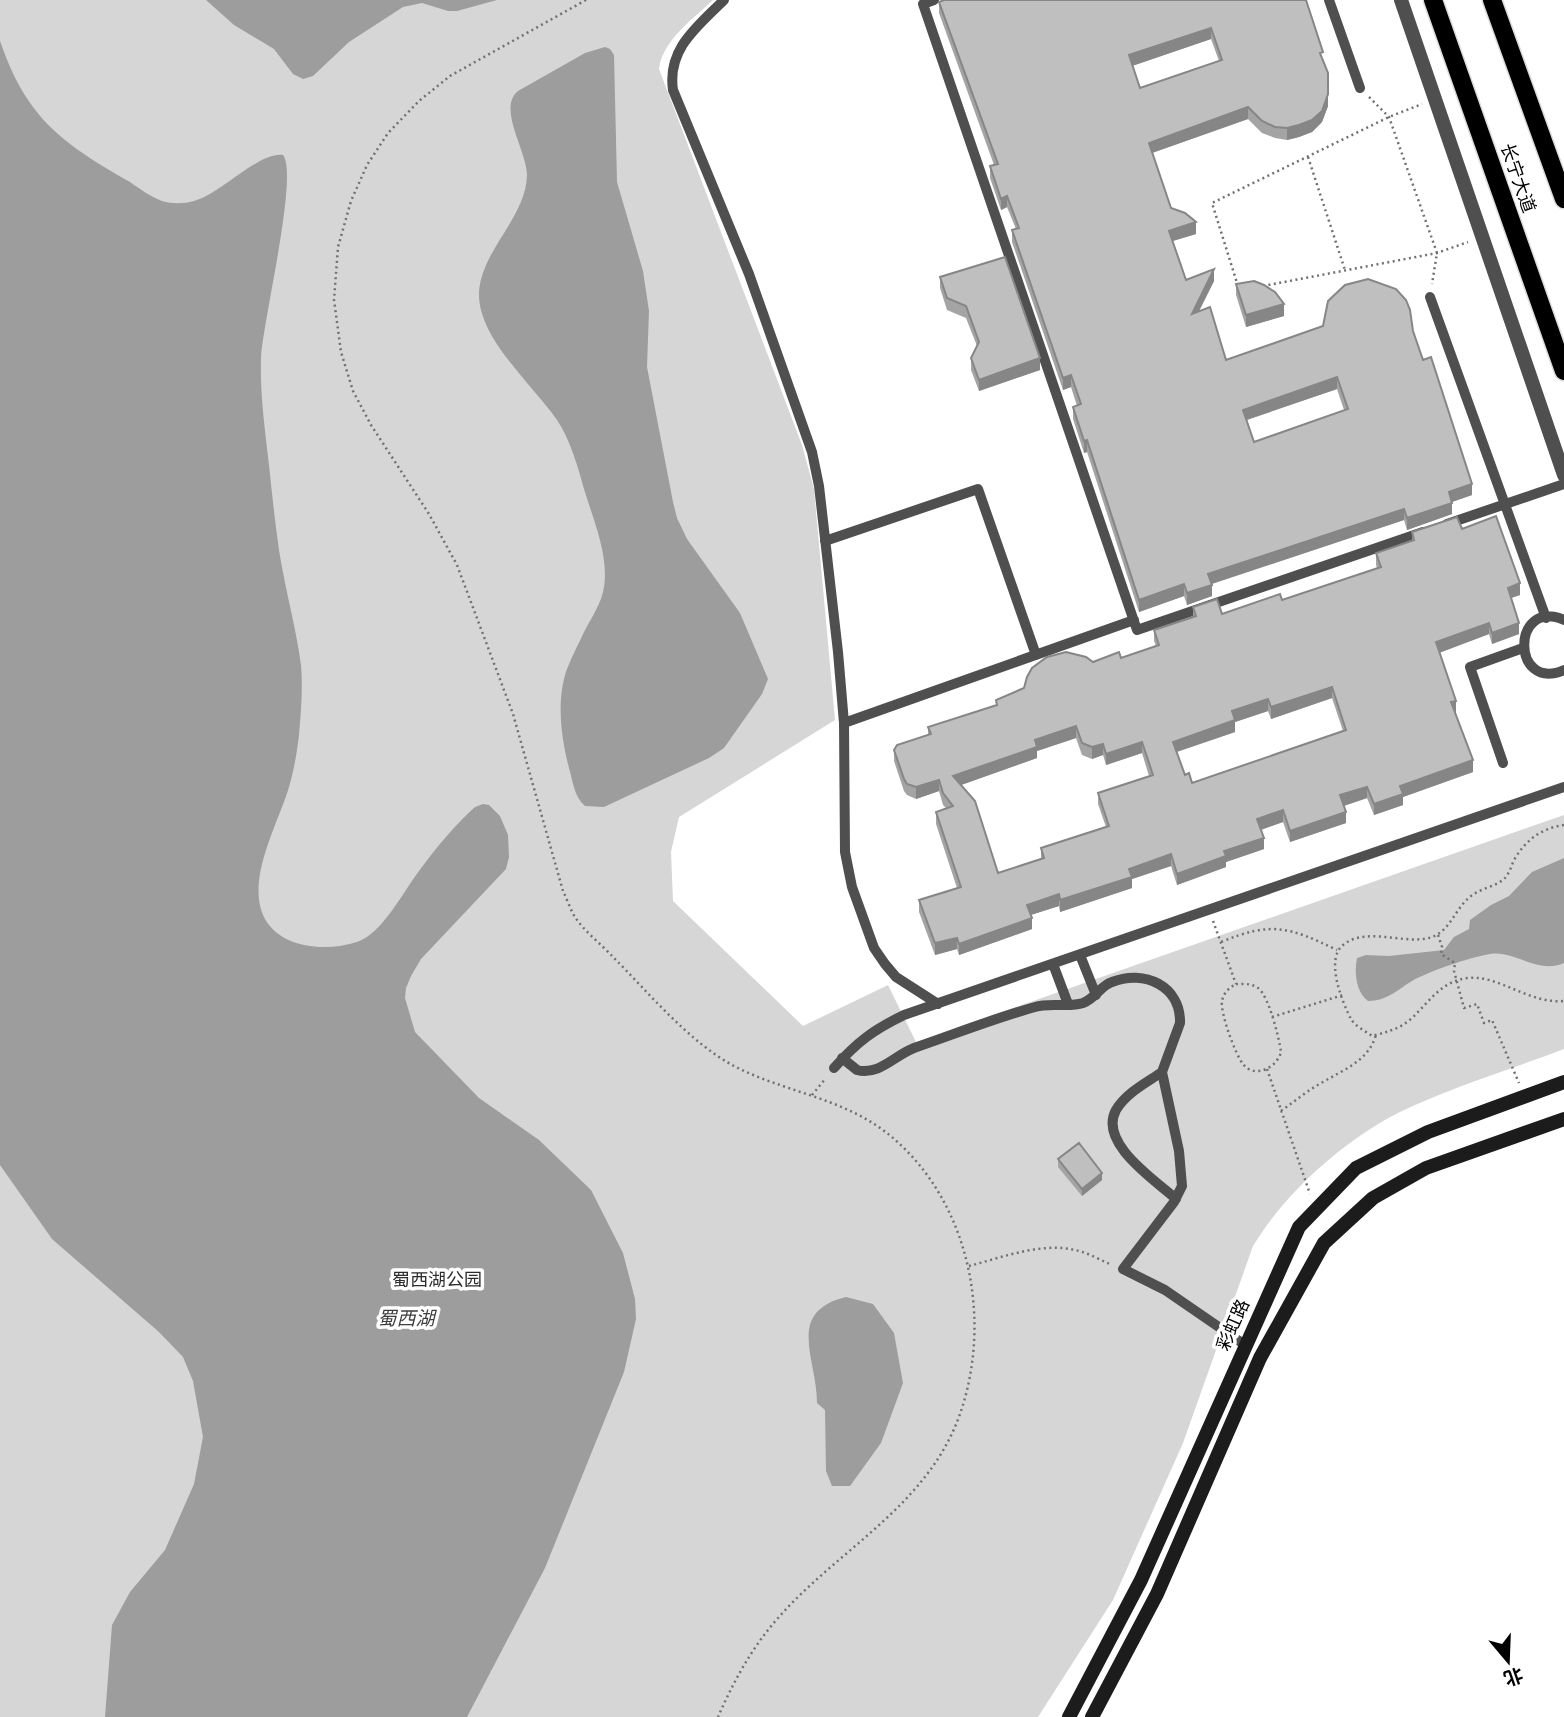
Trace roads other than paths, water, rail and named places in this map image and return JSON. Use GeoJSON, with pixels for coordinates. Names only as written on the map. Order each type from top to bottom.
{"type":"FeatureCollection","features":[{"type":"Feature","properties":{"kind":"main road","name":"长宁大道"},"geometry":{"type":"LineString","coordinates":[[1433,0],[1564,371]]}},
{"type":"Feature","properties":{"kind":"main road","name":"长宁大道"},"geometry":{"type":"LineString","coordinates":[[1492,0],[1564,199]]}},
{"type":"Feature","properties":{"kind":"main road","name":"彩虹路"},"geometry":{"type":"LineString","coordinates":[[1069,1717],[1141,1580],[1299,1227],[1356,1168],[1428,1132],[1564,1082]]}},
{"type":"Feature","properties":{"kind":"main road"},"geometry":{"type":"LineString","coordinates":[[1092,1717],[1157,1594],[1260,1358],[1324,1243],[1373,1198],[1426,1168],[1564,1119]]}},
{"type":"Feature","properties":{"kind":"street"},"geometry":{"type":"LineString","coordinates":[[1401,0],[1564,475]]}},
{"type":"Feature","properties":{"kind":"lane"},"geometry":{"type":"LineString","coordinates":[[724,0],[680,48],[671,75],[673,90],[749,274],[808,440],[819,486],[844,723],[845,852],[851,883],[874,947],[885,964],[896,977],[938,1004]]}},
{"type":"Feature","properties":{"kind":"lane"},"geometry":{"type":"LineString","coordinates":[[934,0],[923,4],[1137,630],[1564,484]]}},
{"type":"Feature","properties":{"kind":"lane"},"geometry":{"type":"LineString","coordinates":[[1329,0],[1360,88]]}},
{"type":"Feature","properties":{"kind":"lane"},"geometry":{"type":"LineString","coordinates":[[1430,297],[1546,618]]}},
{"type":"Feature","properties":{"kind":"lane"},"geometry":{"type":"LineString","coordinates":[[825,541],[978,489],[1036,655]]}},
{"type":"Feature","properties":{"kind":"lane"},"geometry":{"type":"LineString","coordinates":[[1564,620],[1546,618],[1534,623],[1528,629],[1523,648],[1531,665],[1538,670],[1547,673],[1564,670]]}},
{"type":"Feature","properties":{"kind":"lane"},"geometry":{"type":"LineString","coordinates":[[844,723],[1134,620]]}},
{"type":"Feature","properties":{"kind":"lane"},"geometry":{"type":"LineString","coordinates":[[1503,763],[1470,667],[1523,648]]}},
{"type":"Feature","properties":{"kind":"lane"},"geometry":{"type":"LineString","coordinates":[[834,1068],[850,1048],[872,1031],[904,1015],[1564,787]]}},
{"type":"Feature","properties":{"kind":"lane"},"geometry":{"type":"LineString","coordinates":[[1080,955],[1096,995]]}},
{"type":"Feature","properties":{"kind":"lane"},"geometry":{"type":"LineString","coordinates":[[1053,964],[1068,1004]]}},
{"type":"Feature","properties":{"kind":"lane"},"geometry":{"type":"LineString","coordinates":[[842,1058],[860,1072],[872,1070],[907,1051],[1037,1006],[1083,1003],[1110,982],[1140,976],[1158,984],[1173,997],[1179,1010],[1180,1023],[1163,1072],[1182,1186],[1176,1199],[1123,1269],[1165,1290],[1245,1345]]}},
{"type":"Feature","properties":{"kind":"lane"},"geometry":{"type":"LineString","coordinates":[[1163,1072],[1135,1090],[1118,1107],[1113,1117],[1114,1134],[1125,1154],[1176,1199]]}},
{"type":"Feature","properties":{"kind":"water"},"geometry":{"type":"Polygon","coordinates":[[[206,0],[497,0],[457,11],[422,3],[403,7],[349,42],[313,76],[303,79],[293,74],[274,49],[234,25],[206,0]]]}},
{"type":"Feature","properties":{"kind":"water","name":"蜀西湖"},"geometry":{"type":"Polygon","coordinates":[[[0,41],[23,91],[53,130],[90,158],[162,201],[186,203],[205,197],[251,166],[273,156],[283,155],[287,168],[283,219],[263,341],[261,386],[281,565],[299,651],[302,691],[299,735],[292,774],[261,868],[259,900],[263,915],[270,926],[280,935],[304,945],[331,947],[357,942],[366,938],[383,922],[432,854],[475,807],[489,805],[500,816],[508,835],[509,857],[506,869],[421,959],[406,988],[405,998],[415,1032],[479,1098],[539,1140],[591,1190],[623,1253],[635,1299],[636,1319],[624,1372],[545,1568],[467,1717],[105,1717],[112,1625],[130,1592],[165,1550],[194,1484],[203,1437],[193,1381],[183,1357],[159,1332],[52,1239],[0,1165],[0,41]]]}},
{"type":"Feature","properties":{"kind":"water"},"geometry":{"type":"Polygon","coordinates":[[[605,47],[614,55],[617,182],[643,271],[649,311],[647,367],[677,518],[687,539],[740,613],[768,679],[762,694],[724,748],[709,758],[604,807],[585,806],[576,793],[566,756],[561,719],[562,693],[567,669],[603,593],[605,575],[599,537],[566,436],[557,420],[496,343],[481,309],[479,292],[488,262],[525,191],[526,165],[512,119],[512,99],[518,91],[585,53],[605,47]]]}},
{"type":"Feature","properties":{"kind":"water"},"geometry":{"type":"Polygon","coordinates":[[[1564,858],[1564,963],[1545,966],[1508,955],[1490,954],[1429,973],[1383,998],[1368,1001],[1361,993],[1356,976],[1357,958],[1366,955],[1389,956],[1444,950],[1454,937],[1469,929],[1470,920],[1509,896],[1532,872],[1564,858]]]}},
{"type":"Feature","properties":{"kind":"water"},"geometry":{"type":"Polygon","coordinates":[[[846,1297],[873,1304],[894,1333],[903,1383],[881,1443],[850,1486],[832,1486],[826,1471],[825,1410],[817,1403],[810,1354],[810,1325],[816,1314],[827,1304],[846,1297]]]}},
{"type":"Feature","properties":{"kind":"park label","name":"蜀西湖公园"},"geometry":{"type":"Point","coordinates":[437,1280]}}]}
